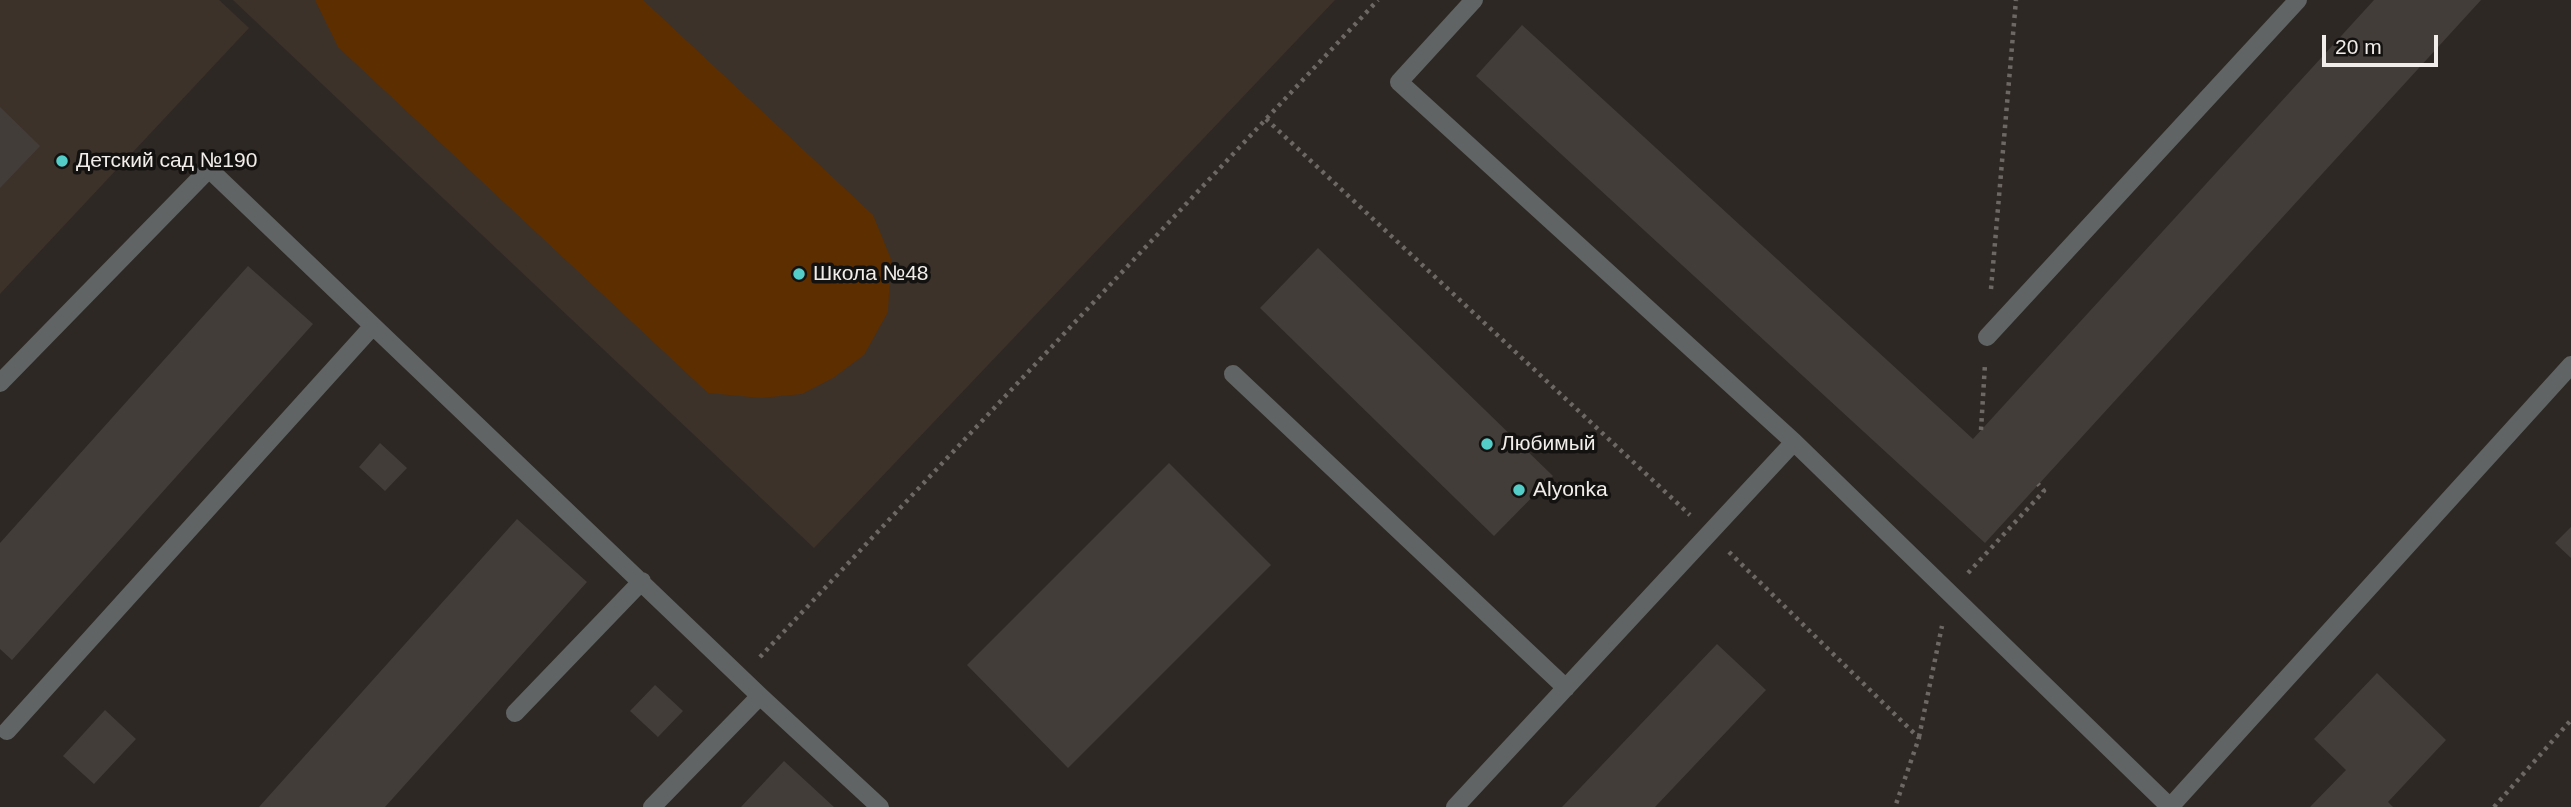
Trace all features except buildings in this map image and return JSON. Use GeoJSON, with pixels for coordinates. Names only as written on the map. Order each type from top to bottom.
{"type":"FeatureCollection","features":[{"type":"Feature","properties":{"kind":"lane"},"geometry":{"type":"LineString","coordinates":[[1474,0],[1399,82],[1794,442],[2170,807],[2571,365]]}},
{"type":"Feature","properties":{"kind":"lane"},"geometry":{"type":"LineString","coordinates":[[1987,337],[2298,0]]}},
{"type":"Feature","properties":{"kind":"lane"},"geometry":{"type":"LineString","coordinates":[[0,383],[209,169],[760,696],[880,807]]}},
{"type":"Feature","properties":{"kind":"lane"},"geometry":{"type":"LineString","coordinates":[[6,731],[372,327]]}},
{"type":"Feature","properties":{"kind":"lane"},"geometry":{"type":"LineString","coordinates":[[1233,374],[1566,688]]}},
{"type":"Feature","properties":{"kind":"lane"},"geometry":{"type":"LineString","coordinates":[[1455,807],[1794,442]]}},
{"type":"Feature","properties":{"kind":"lane"},"geometry":{"type":"LineString","coordinates":[[515,713],[642,581]]}},
{"type":"Feature","properties":{"kind":"lane"},"geometry":{"type":"LineString","coordinates":[[652,807],[760,696]]}},
{"type":"Feature","properties":{"kind":"path"},"geometry":{"type":"LineString","coordinates":[[741,677],[1378,0]]}},
{"type":"Feature","properties":{"kind":"path"},"geometry":{"type":"LineString","coordinates":[[1981,430],[2016,0]]}},
{"type":"Feature","properties":{"kind":"path"},"geometry":{"type":"LineString","coordinates":[[1266,119],[1709,533],[1919,738]]}},
{"type":"Feature","properties":{"kind":"path"},"geometry":{"type":"LineString","coordinates":[[1992,548],[2044,491],[2038,484]]}},
{"type":"Feature","properties":{"kind":"path"},"geometry":{"type":"LineString","coordinates":[[1895,807],[1919,738],[1949,593]]}},
{"type":"Feature","properties":{"kind":"path"},"geometry":{"type":"LineString","coordinates":[[2494,807],[2571,720]]}},
{"type":"Feature","properties":{"kind":"shaded area","name":"Детский сад №190"},"geometry":{"type":"Polygon","coordinates":[[[0,0],[219,0],[249,28],[0,294],[0,0]]]}},
{"type":"Feature","properties":{"kind":"shaded area","name":"Школа №48"},"geometry":{"type":"Polygon","coordinates":[[[233,0],[1335,0],[814,548],[233,0]]]}},
{"type":"Feature","properties":{"kind":"shaded area"},"geometry":{"type":"Polygon","coordinates":[[[315,0],[643,0],[873,215],[891,259],[888,312],[864,355],[833,378],[802,394],[761,398],[708,393],[338,47],[315,0]]]}},
{"type":"Feature","properties":{"kind":"place","name":"Детский сад №190"},"geometry":{"type":"Point","coordinates":[62,161]}},
{"type":"Feature","properties":{"kind":"place","name":"Школа №48"},"geometry":{"type":"Point","coordinates":[799,274]}},
{"type":"Feature","properties":{"kind":"place","name":"Любимый"},"geometry":{"type":"Point","coordinates":[1487,444]}},
{"type":"Feature","properties":{"kind":"place","name":"Alyonka"},"geometry":{"type":"Point","coordinates":[1519,490]}}]}
